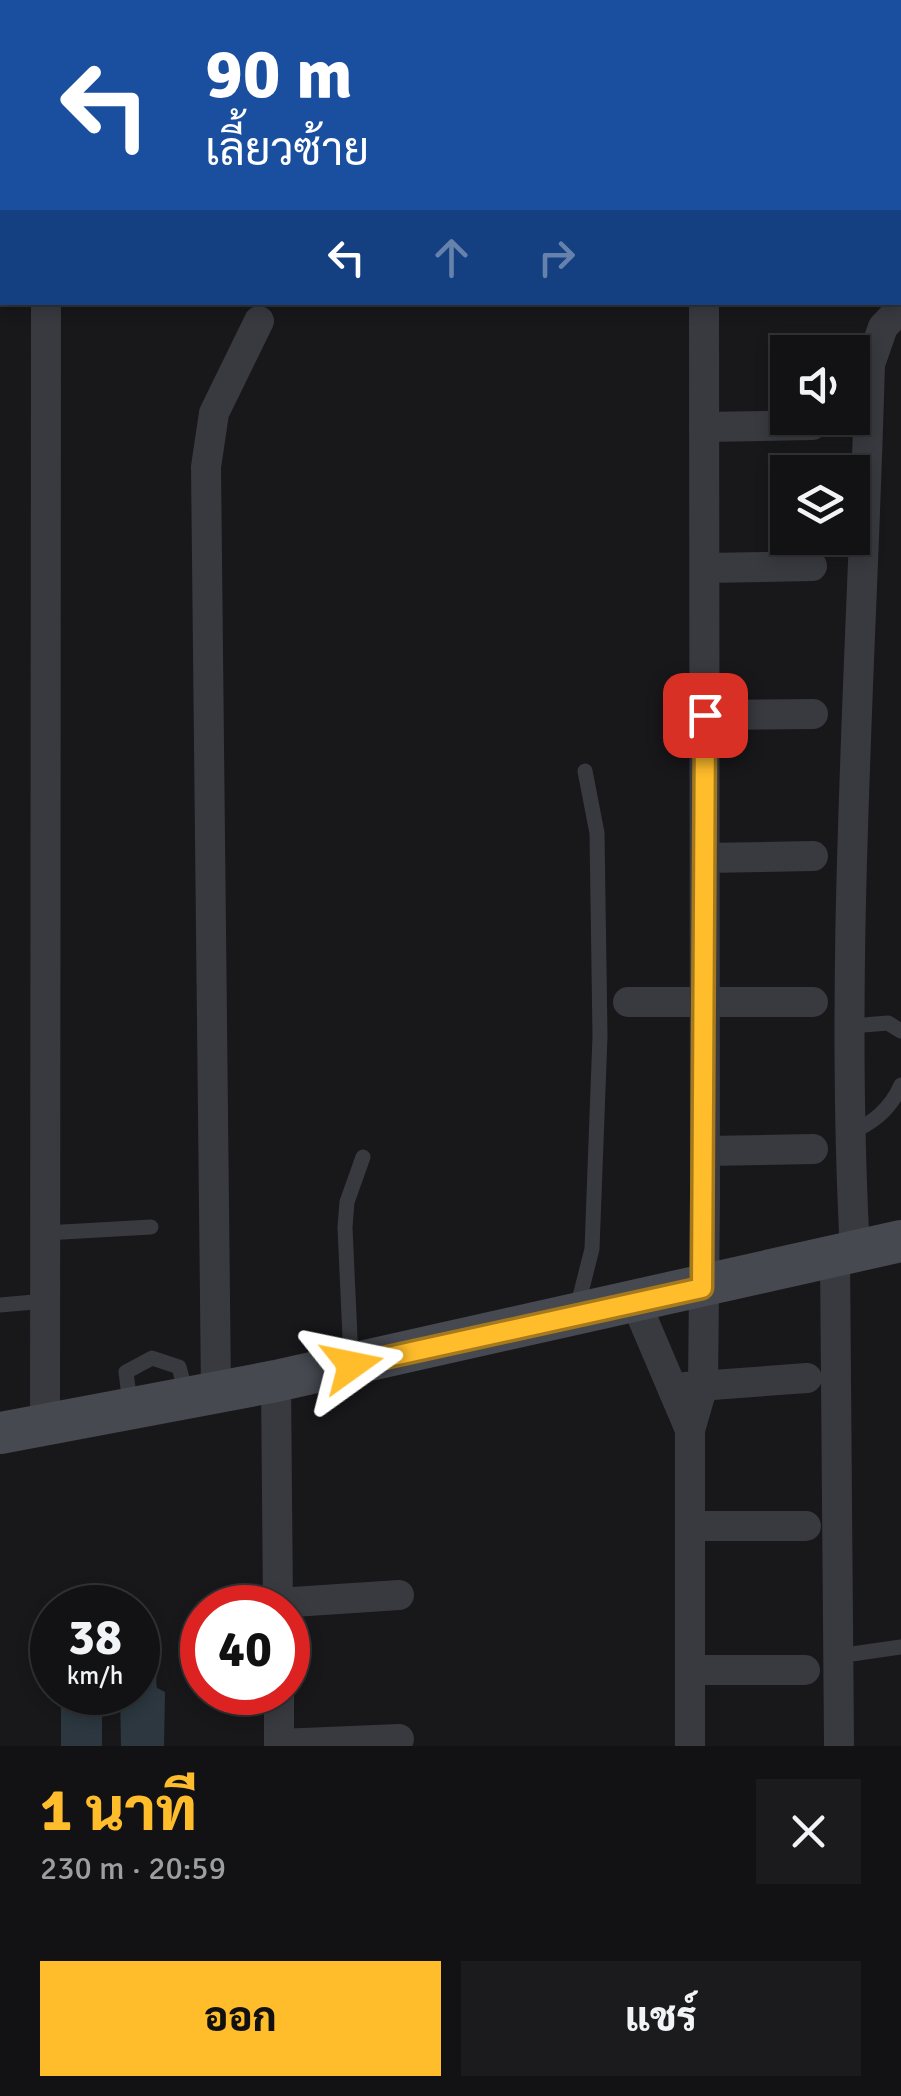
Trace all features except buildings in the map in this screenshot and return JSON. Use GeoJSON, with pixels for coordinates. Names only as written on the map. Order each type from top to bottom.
{"type":"FeatureCollection","features":[{"type":"Feature","properties":{"kind":"street"},"geometry":{"type":"LineString","coordinates":[[45,1425],[46,305]]}},
{"type":"Feature","properties":{"kind":"street"},"geometry":{"type":"LineString","coordinates":[[690,1746],[690,1430],[703,1385],[706,1151],[704,305]]}},
{"type":"Feature","properties":{"kind":"street"},"geometry":{"type":"LineString","coordinates":[[838,1746],[853,746],[860,673],[870,364],[883,327],[901,308]]}},
{"type":"Feature","properties":{"kind":"street"},"geometry":{"type":"LineString","coordinates":[[202,1394],[206,468],[214,413],[259,321]]}},
{"type":"Feature","properties":{"kind":"street"},"geometry":{"type":"LineString","coordinates":[[704,427],[770,426]]}},
{"type":"Feature","properties":{"kind":"street"},"geometry":{"type":"LineString","coordinates":[[704,568],[812,566]]}},
{"type":"Feature","properties":{"kind":"street"},"geometry":{"type":"LineString","coordinates":[[705,715],[813,714]]}},
{"type":"Feature","properties":{"kind":"street"},"geometry":{"type":"LineString","coordinates":[[705,858],[813,856]]}},
{"type":"Feature","properties":{"kind":"street"},"geometry":{"type":"LineString","coordinates":[[628,1002],[813,1002]]}},
{"type":"Feature","properties":{"kind":"street"},"geometry":{"type":"LineString","coordinates":[[706,1151],[813,1149]]}},
{"type":"Feature","properties":{"kind":"street"},"geometry":{"type":"LineString","coordinates":[[0,1433],[276,1382],[901,1241]]}},
{"type":"Feature","properties":{"kind":"street"},"geometry":{"type":"LineString","coordinates":[[636,1303],[690,1430]]}},
{"type":"Feature","properties":{"kind":"street"},"geometry":{"type":"LineString","coordinates":[[672,1389],[808,1378]]}},
{"type":"Feature","properties":{"kind":"street"},"geometry":{"type":"LineString","coordinates":[[276,1382],[278,1585]]}},
{"type":"Feature","properties":{"kind":"street"},"geometry":{"type":"LineString","coordinates":[[690,1526],[806,1526]]}},
{"type":"Feature","properties":{"kind":"street"},"geometry":{"type":"LineString","coordinates":[[310,1603],[400,1596]]}},
{"type":"Feature","properties":{"kind":"street"},"geometry":{"type":"LineString","coordinates":[[690,1670],[806,1670]]}},
{"type":"Feature","properties":{"kind":"street"},"geometry":{"type":"LineString","coordinates":[[279,1715],[279,1745],[399,1739]]}},
{"type":"Feature","properties":{"kind":"lane"},"geometry":{"type":"LineString","coordinates":[[576,1316],[592,1249],[600,1036],[597,833],[585,771]]}},
{"type":"Feature","properties":{"kind":"lane"},"geometry":{"type":"LineString","coordinates":[[850,1026],[888,1023],[901,1031]]}},
{"type":"Feature","properties":{"kind":"lane"},"geometry":{"type":"LineString","coordinates":[[848,1134],[873,1123],[895,1100],[901,1085]]}},
{"type":"Feature","properties":{"kind":"lane"},"geometry":{"type":"LineString","coordinates":[[352,1365],[345,1227],[347,1202],[362,1157]]}},
{"type":"Feature","properties":{"kind":"lane"},"geometry":{"type":"LineString","coordinates":[[45,1233],[151,1227]]}},
{"type":"Feature","properties":{"kind":"lane"},"geometry":{"type":"LineString","coordinates":[[0,1305],[45,1301]]}},
{"type":"Feature","properties":{"kind":"lane"},"geometry":{"type":"LineString","coordinates":[[838,1656],[901,1647]]}},
{"type":"Feature","properties":{"kind":"shaded area"},"geometry":{"type":"Polygon","coordinates":[[[160,1690],[165,1692],[164,1746],[121,1746],[120,1715],[160,1715],[160,1690]]]}},
{"type":"Feature","properties":{"kind":"shaded area"},"geometry":{"type":"Polygon","coordinates":[[[61,1715],[102,1715],[102,1746],[61,1746],[61,1715]]]}},
{"type":"Feature","properties":{"kind":"route"},"geometry":{"type":"LineString","coordinates":[[352,1365],[702,1288],[706,1151],[705,715]]}}]}
